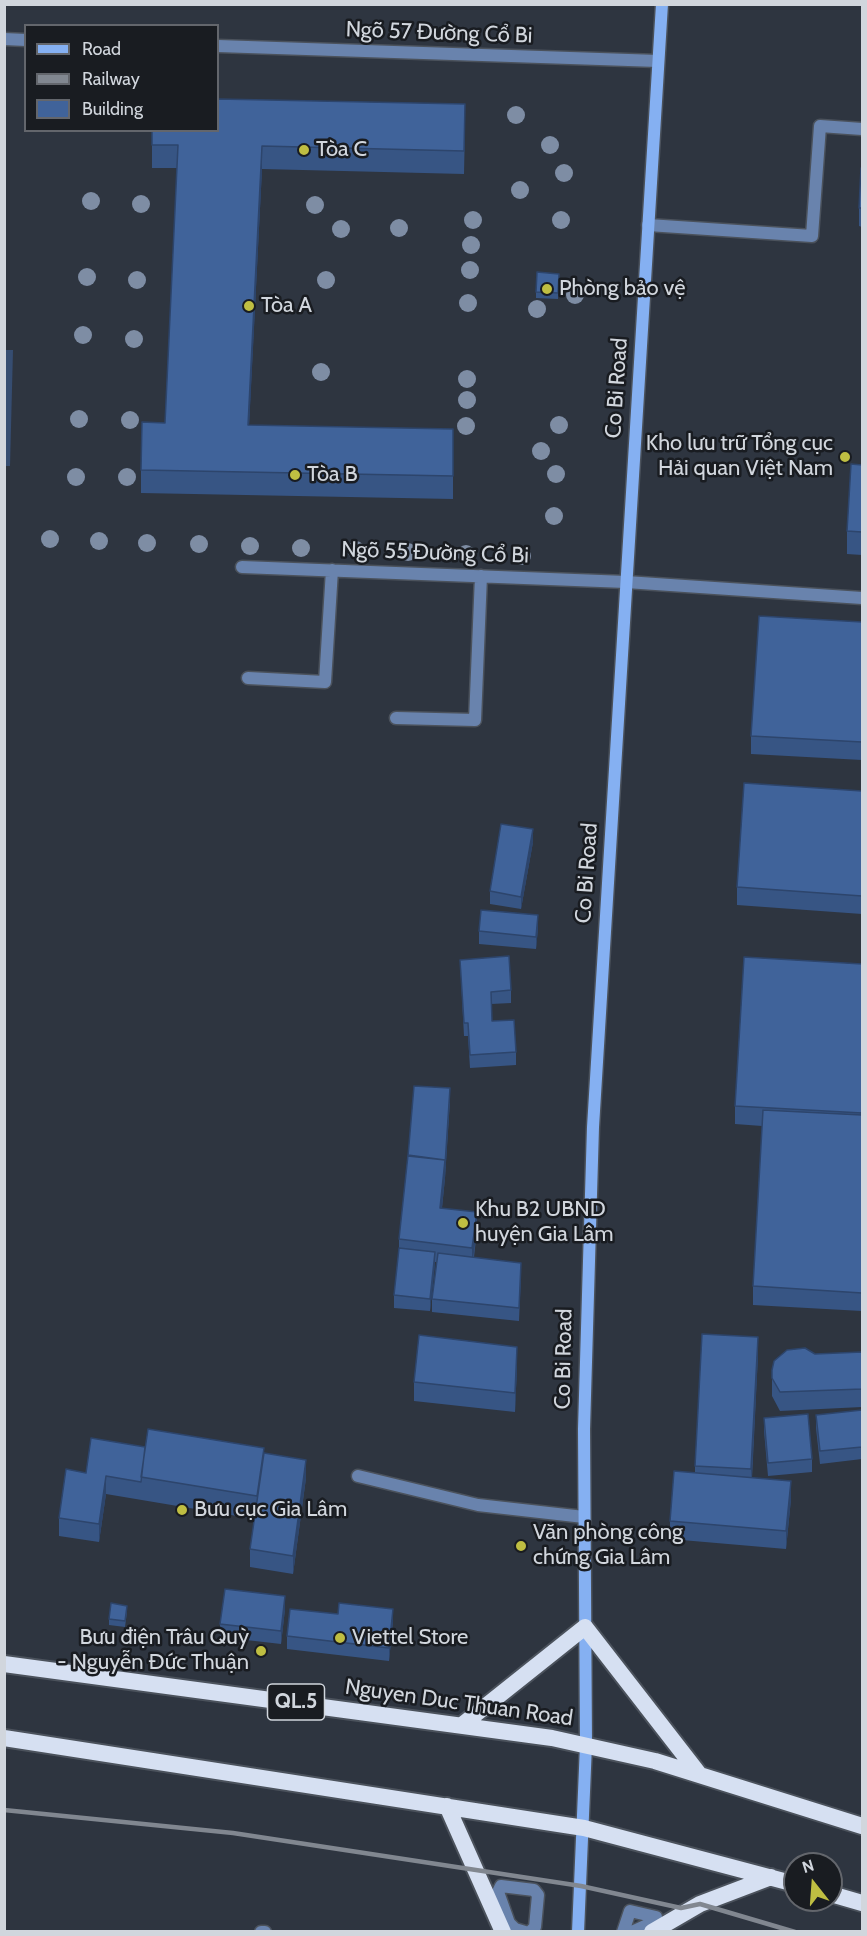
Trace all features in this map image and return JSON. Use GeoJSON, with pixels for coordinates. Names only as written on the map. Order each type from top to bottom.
{"type":"FeatureCollection","features":[{"type":"Feature","properties":{"kind":"highway"},"geometry":{"type":"LineString","coordinates":[[462,1725],[585,1627],[699,1774]]}},
{"type":"Feature","properties":{"kind":"highway","name":"Nguyen Duc Thuan Road"},"geometry":{"type":"LineString","coordinates":[[4,1664],[462,1725],[586,1745],[699,1774],[862,1826]]}},
{"type":"Feature","properties":{"kind":"highway"},"geometry":{"type":"LineString","coordinates":[[4,1737],[584,1828],[783,1880]]}},
{"type":"Feature","properties":{"kind":"highway"},"geometry":{"type":"LineString","coordinates":[[447,1806],[503,1932]]}},
{"type":"Feature","properties":{"kind":"highway"},"geometry":{"type":"LineString","coordinates":[[652,1932],[700,1904],[771,1877]]}},
{"type":"Feature","properties":{"kind":"highway"},"geometry":{"type":"LineString","coordinates":[[843,1897],[862,1903]]}},
{"type":"Feature","properties":{"kind":"main road","name":"Co Bi Road"},"geometry":{"type":"LineString","coordinates":[[578,1932],[586,1745],[584,1517],[586,1280],[593,1126],[662,4]]}},
{"type":"Feature","properties":{"kind":"street"},"geometry":{"type":"LineString","coordinates":[[4,39],[24,40]]}},
{"type":"Feature","properties":{"kind":"street","name":"Ngõ 57 Đường Cổ Bi"},"geometry":{"type":"LineString","coordinates":[[219,46],[658,61]]}},
{"type":"Feature","properties":{"kind":"street"},"geometry":{"type":"LineString","coordinates":[[648,225],[812,236],[820,126],[862,129]]}},
{"type":"Feature","properties":{"kind":"street","name":"Ngõ 55 Đường Cổ Bi"},"geometry":{"type":"LineString","coordinates":[[242,567],[626,582],[862,598]]}},
{"type":"Feature","properties":{"kind":"street"},"geometry":{"type":"LineString","coordinates":[[248,678],[325,682],[332,570]]}},
{"type":"Feature","properties":{"kind":"street"},"geometry":{"type":"LineString","coordinates":[[396,717],[475,720],[481,576]]}},
{"type":"Feature","properties":{"kind":"street"},"geometry":{"type":"LineString","coordinates":[[358,1476],[478,1505],[584,1517]]}},
{"type":"Feature","properties":{"kind":"street"},"geometry":{"type":"LineString","coordinates":[[525,1932],[515,1929],[509,1923],[498,1892],[501,1886],[534,1890],[538,1894],[535,1927],[530,1932]]}},
{"type":"Feature","properties":{"kind":"street"},"geometry":{"type":"LineString","coordinates":[[623,1932],[630,1911],[656,1917],[656,1921],[632,1932]]}},
{"type":"Feature","properties":{"kind":"shaded area"},"geometry":{"type":"Polygon","coordinates":[[[5,350],[13,350],[10,466],[4,466],[5,350]]]}},
{"type":"Feature","properties":{"kind":"building"},"geometry":{"type":"Polygon","coordinates":[[[219,99],[465,104],[464,151],[262,146],[248,425],[453,429],[453,476],[141,470],[142,422],[165,423],[178,145],[152,145],[152,132],[219,132],[219,99]]]}},
{"type":"Feature","properties":{"kind":"building"},"geometry":{"type":"Polygon","coordinates":[[[861,168],[862,208],[859,208],[861,168]]]}},
{"type":"Feature","properties":{"kind":"building","name":"Phòng bảo vệ"},"geometry":{"type":"Polygon","coordinates":[[[537,272],[559,274],[558,293],[536,292],[537,272]]]}},
{"type":"Feature","properties":{"kind":"building"},"geometry":{"type":"Polygon","coordinates":[[[851,464],[862,465],[862,532],[847,531],[851,464]]]}},
{"type":"Feature","properties":{"kind":"building"},"geometry":{"type":"Polygon","coordinates":[[[759,616],[862,622],[862,742],[751,736],[759,616]]]}},
{"type":"Feature","properties":{"kind":"building"},"geometry":{"type":"Polygon","coordinates":[[[744,783],[862,791],[862,896],[737,887],[744,783]]]}},
{"type":"Feature","properties":{"kind":"building"},"geometry":{"type":"Polygon","coordinates":[[[501,824],[533,829],[521,897],[490,891],[501,824]]]}},
{"type":"Feature","properties":{"kind":"building"},"geometry":{"type":"Polygon","coordinates":[[[481,910],[538,915],[536,937],[479,931],[481,910]]]}},
{"type":"Feature","properties":{"kind":"building"},"geometry":{"type":"Polygon","coordinates":[[[509,956],[511,990],[491,992],[492,1021],[514,1020],[516,1052],[470,1055],[468,1023],[464,1023],[460,960],[509,956]]]}},
{"type":"Feature","properties":{"kind":"building"},"geometry":{"type":"Polygon","coordinates":[[[744,957],[862,964],[862,1113],[735,1106],[744,957]]]}},
{"type":"Feature","properties":{"kind":"building"},"geometry":{"type":"Polygon","coordinates":[[[414,1086],[450,1088],[445,1165],[445,1160],[408,1156],[414,1086]]]}},
{"type":"Feature","properties":{"kind":"building"},"geometry":{"type":"Polygon","coordinates":[[[763,1110],[862,1115],[862,1293],[753,1286],[763,1110]]]}},
{"type":"Feature","properties":{"kind":"building"},"geometry":{"type":"Polygon","coordinates":[[[408,1155],[445,1160],[440,1208],[477,1212],[472,1248],[399,1239],[408,1155]]]}},
{"type":"Feature","properties":{"kind":"building"},"geometry":{"type":"Polygon","coordinates":[[[399,1248],[435,1252],[430,1299],[394,1295],[399,1248]]]}},
{"type":"Feature","properties":{"kind":"building"},"geometry":{"type":"Polygon","coordinates":[[[438,1253],[521,1263],[519,1308],[432,1299],[438,1253]]]}},
{"type":"Feature","properties":{"kind":"building"},"geometry":{"type":"Polygon","coordinates":[[[702,1334],[758,1337],[751,1469],[695,1466],[702,1334]]]}},
{"type":"Feature","properties":{"kind":"building"},"geometry":{"type":"Polygon","coordinates":[[[419,1335],[517,1347],[515,1393],[414,1382],[419,1335]]]}},
{"type":"Feature","properties":{"kind":"building"},"geometry":{"type":"Polygon","coordinates":[[[805,1348],[815,1354],[862,1352],[862,1389],[780,1392],[772,1378],[774,1361],[787,1350],[805,1348]]]}},
{"type":"Feature","properties":{"kind":"building"},"geometry":{"type":"Polygon","coordinates":[[[862,1410],[862,1447],[820,1451],[816,1415],[862,1410]]]}},
{"type":"Feature","properties":{"kind":"building"},"geometry":{"type":"Polygon","coordinates":[[[808,1414],[812,1459],[768,1463],[764,1418],[808,1414]]]}},
{"type":"Feature","properties":{"kind":"building"},"geometry":{"type":"Polygon","coordinates":[[[148,1429],[264,1448],[257,1496],[141,1477],[148,1429]]]}},
{"type":"Feature","properties":{"kind":"building"},"geometry":{"type":"Polygon","coordinates":[[[91,1438],[145,1447],[141,1482],[106,1476],[99,1524],[59,1518],[66,1469],[86,1473],[91,1438]]]}},
{"type":"Feature","properties":{"kind":"building"},"geometry":{"type":"Polygon","coordinates":[[[264,1453],[306,1460],[293,1556],[250,1549],[264,1453]]]}},
{"type":"Feature","properties":{"kind":"building"},"geometry":{"type":"Polygon","coordinates":[[[674,1471],[791,1481],[786,1531],[670,1521],[674,1471]]]}},
{"type":"Feature","properties":{"kind":"building"},"geometry":{"type":"Polygon","coordinates":[[[225,1589],[285,1596],[281,1631],[220,1624],[225,1589]]]}},
{"type":"Feature","properties":{"kind":"building"},"geometry":{"type":"Polygon","coordinates":[[[111,1603],[127,1606],[125,1621],[109,1619],[111,1603]]]}},
{"type":"Feature","properties":{"kind":"building","name":"Viettel Store"},"geometry":{"type":"Polygon","coordinates":[[[339,1603],[393,1609],[389,1648],[287,1636],[290,1609],[338,1614],[339,1603]]]}},
{"type":"Feature","properties":{"kind":"railway"},"geometry":{"type":"LineString","coordinates":[[4,1810],[233,1833],[581,1886],[681,1908],[700,1904],[795,1932]]}},
{"type":"Feature","properties":{"kind":"place","name":"Tòa C"},"geometry":{"type":"Point","coordinates":[304,150]}},
{"type":"Feature","properties":{"kind":"place","name":"Phòng bảo vệ"},"geometry":{"type":"Point","coordinates":[547,289]}},
{"type":"Feature","properties":{"kind":"place","name":"Tòa A"},"geometry":{"type":"Point","coordinates":[249,306]}},
{"type":"Feature","properties":{"kind":"place","name":"Kho lưu trữ Tổng cục Hải quan Việt Nam"},"geometry":{"type":"Point","coordinates":[845,457]}},
{"type":"Feature","properties":{"kind":"place","name":"Tòa B"},"geometry":{"type":"Point","coordinates":[295,475]}},
{"type":"Feature","properties":{"kind":"place","name":"Khu B2 UBND huyện Gia Lâm"},"geometry":{"type":"Point","coordinates":[463,1223]}},
{"type":"Feature","properties":{"kind":"place","name":"Bưu cục Gia Lâm"},"geometry":{"type":"Point","coordinates":[182,1510]}},
{"type":"Feature","properties":{"kind":"place","name":"Văn phòng công chứng Gia Lâm"},"geometry":{"type":"Point","coordinates":[521,1546]}},
{"type":"Feature","properties":{"kind":"place","name":"Viettel Store"},"geometry":{"type":"Point","coordinates":[340,1638]}},
{"type":"Feature","properties":{"kind":"place","name":"Bưu điện Trâu Quỳ - Nguyễn Đức Thuận"},"geometry":{"type":"Point","coordinates":[261,1651]}}]}
